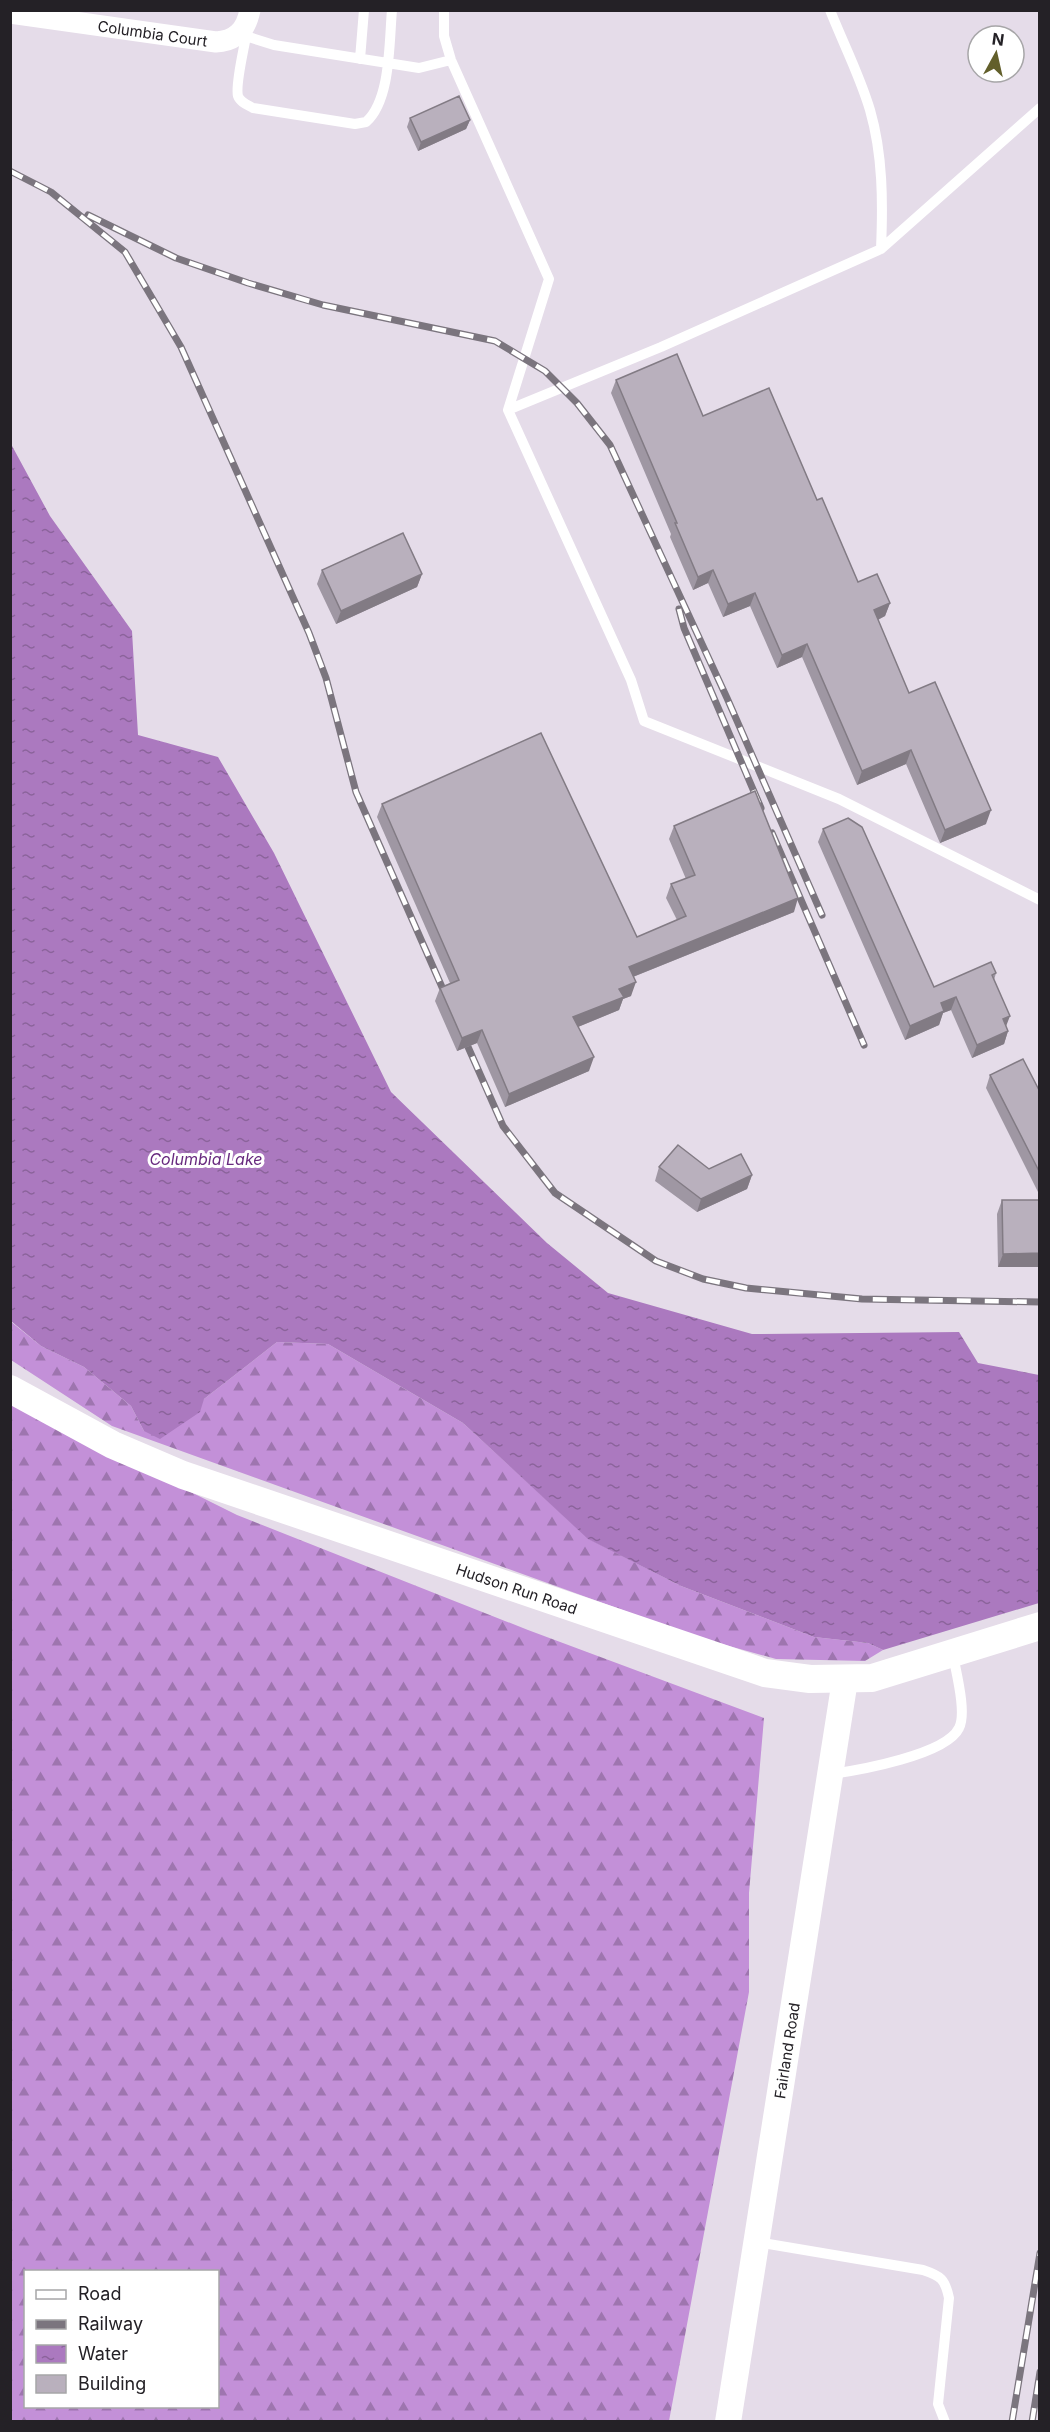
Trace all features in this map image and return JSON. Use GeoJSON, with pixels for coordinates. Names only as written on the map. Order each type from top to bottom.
{"type":"FeatureCollection","features":[{"type":"Feature","properties":{"kind":"main road","name":"Hudson Run Road"},"geometry":{"type":"LineString","coordinates":[[10,1389],[113,1445],[183,1475],[765,1673],[810,1679],[872,1678],[1040,1626]]}},
{"type":"Feature","properties":{"kind":"street"},"geometry":{"type":"LineString","coordinates":[[236,37],[248,21],[250,10]]}},
{"type":"Feature","properties":{"kind":"street","name":"Columbia Court"},"geometry":{"type":"LineString","coordinates":[[10,13],[236,37]]}},
{"type":"Feature","properties":{"kind":"street","name":"Fairland Road"},"geometry":{"type":"LineString","coordinates":[[728,2421],[845,1680]]}},
{"type":"Feature","properties":{"kind":"lane"},"geometry":{"type":"LineString","coordinates":[[360,59],[364,10]]}},
{"type":"Feature","properties":{"kind":"lane"},"geometry":{"type":"LineString","coordinates":[[392,10],[388,63],[380,105],[366,122],[355,124],[253,108],[243,103],[238,97],[236,37],[274,45],[360,59],[388,63],[419,68],[451,60]]}},
{"type":"Feature","properties":{"kind":"lane"},"geometry":{"type":"LineString","coordinates":[[444,10],[444,36],[451,60],[549,279],[508,410],[631,680],[644,721],[839,799],[1040,900]]}},
{"type":"Feature","properties":{"kind":"lane"},"geometry":{"type":"LineString","coordinates":[[830,10],[870,110],[879,163],[883,206],[881,249]]}},
{"type":"Feature","properties":{"kind":"lane"},"geometry":{"type":"LineString","coordinates":[[508,410],[661,347],[881,249],[1040,108]]}},
{"type":"Feature","properties":{"kind":"lane"},"geometry":{"type":"LineString","coordinates":[[831,1774],[889,1763],[922,1752],[950,1738],[959,1728],[962,1715],[952,1653]]}},
{"type":"Feature","properties":{"kind":"lane"},"geometry":{"type":"LineString","coordinates":[[756,2242],[938,2274],[946,2285],[949,2298],[938,2404],[945,2421]]}},
{"type":"Feature","properties":{"kind":"green space"},"geometry":{"type":"Polygon","coordinates":[[[10,1321],[41,1346],[84,1367],[131,1406],[144,1431],[204,1399],[277,1342],[328,1344],[463,1423],[589,1539],[681,1586],[814,1637],[868,1643],[883,1650],[865,1661],[776,1659],[697,1637],[112,1426],[11,1360],[10,1321]]]}},
{"type":"Feature","properties":{"kind":"green space"},"geometry":{"type":"Polygon","coordinates":[[[10,1402],[237,1515],[528,1630],[764,1718],[749,1893],[749,1992],[669,2421],[11,2421],[10,1402]]]}},
{"type":"Feature","properties":{"kind":"water","name":"Columbia Lake"},"geometry":{"type":"Polygon","coordinates":[[[11,444],[50,516],[132,631],[138,735],[218,757],[274,853],[391,1092],[547,1243],[608,1293],[752,1334],[959,1332],[978,1363],[1039,1375],[1039,1603],[883,1650],[868,1643],[814,1637],[681,1586],[588,1539],[463,1423],[328,1344],[277,1342],[204,1399],[200,1412],[160,1439],[144,1431],[131,1406],[84,1367],[41,1346],[11,1321],[11,444]]]}},
{"type":"Feature","properties":{"kind":"building"},"geometry":{"type":"Polygon","coordinates":[[[459,96],[470,120],[421,142],[410,118],[459,96]]]}},
{"type":"Feature","properties":{"kind":"building"},"geometry":{"type":"Polygon","coordinates":[[[677,354],[703,416],[769,388],[817,500],[822,498],[858,582],[877,574],[890,603],[874,610],[909,693],[935,682],[991,810],[945,830],[911,750],[862,771],[807,644],[782,655],[755,593],[728,604],[713,570],[698,577],[616,380],[677,354]]]}},
{"type":"Feature","properties":{"kind":"building"},"geometry":{"type":"Polygon","coordinates":[[[403,533],[422,574],[341,611],[322,570],[403,533]]]}},
{"type":"Feature","properties":{"kind":"building"},"geometry":{"type":"Polygon","coordinates":[[[541,733],[637,937],[686,916],[671,884],[695,875],[674,826],[755,791],[798,898],[629,967],[636,982],[619,989],[624,997],[573,1017],[594,1057],[509,1094],[482,1030],[462,1038],[440,988],[459,980],[382,804],[541,733]]]}},
{"type":"Feature","properties":{"kind":"building"},"geometry":{"type":"Polygon","coordinates":[[[848,818],[862,827],[934,987],[991,962],[996,973],[992,975],[1010,1016],[1003,1019],[1008,1031],[977,1045],[956,997],[941,1003],[944,1011],[910,1026],[823,829],[848,818]]]}},
{"type":"Feature","properties":{"kind":"building"},"geometry":{"type":"Polygon","coordinates":[[[1023,1059],[1040,1092],[1040,1173],[990,1075],[1023,1059]]]}},
{"type":"Feature","properties":{"kind":"building"},"geometry":{"type":"Polygon","coordinates":[[[678,1145],[709,1169],[741,1154],[752,1175],[701,1199],[659,1167],[678,1145]]]}},
{"type":"Feature","properties":{"kind":"building"},"geometry":{"type":"Polygon","coordinates":[[[1002,1200],[1040,1200],[1040,1253],[1003,1254],[1002,1200]]]}},
{"type":"Feature","properties":{"kind":"railway"},"geometry":{"type":"LineString","coordinates":[[10,171],[51,192],[125,252],[181,347],[309,633],[326,678],[356,792],[449,1003]]}},
{"type":"Feature","properties":{"kind":"railway"},"geometry":{"type":"LineString","coordinates":[[88,215],[176,258],[248,283],[323,305],[495,341],[545,371],[577,403],[610,445],[727,698],[822,915]]}},
{"type":"Feature","properties":{"kind":"railway"},"geometry":{"type":"LineString","coordinates":[[679,609],[684,628],[761,808]]}},
{"type":"Feature","properties":{"kind":"railway"},"geometry":{"type":"LineString","coordinates":[[772,833],[864,1045]]}},
{"type":"Feature","properties":{"kind":"railway"},"geometry":{"type":"LineString","coordinates":[[461,1031],[503,1126],[555,1193],[656,1261],[703,1279],[746,1288],[862,1299],[1040,1302]]}},
{"type":"Feature","properties":{"kind":"railway"},"geometry":{"type":"LineString","coordinates":[[1012,2422],[1040,2253]]}},
{"type":"Feature","properties":{"kind":"railway"},"geometry":{"type":"LineString","coordinates":[[1032,2422],[1040,2372]]}}]}
